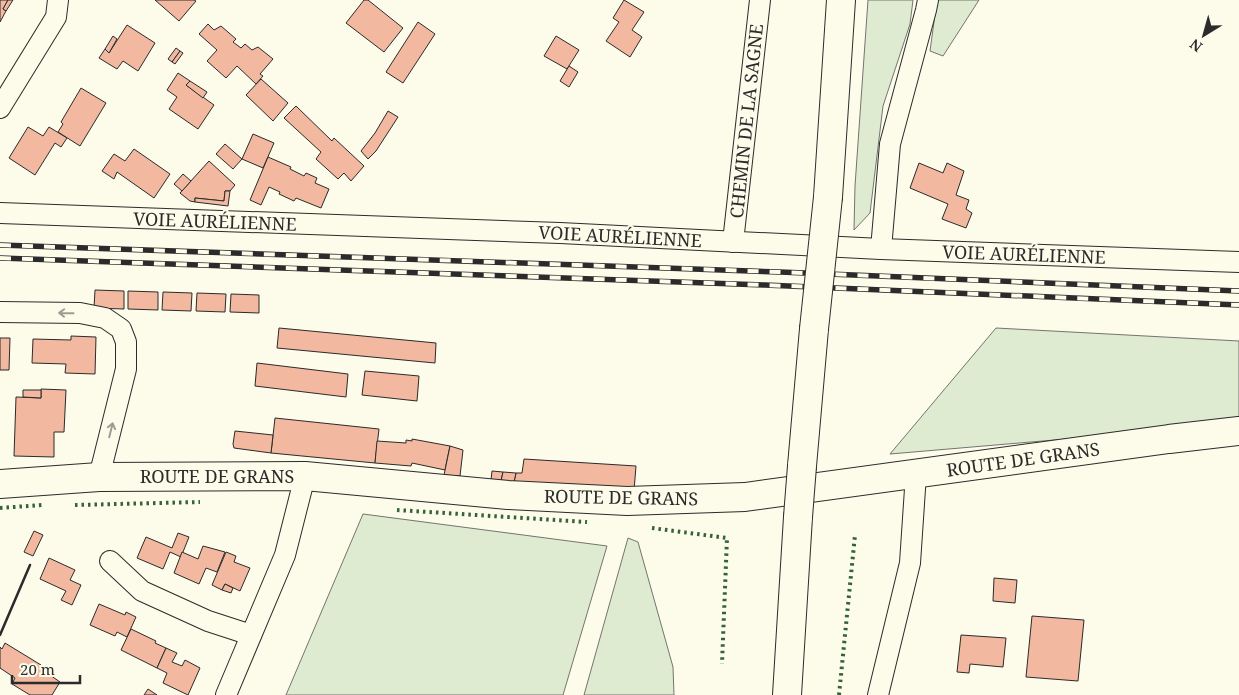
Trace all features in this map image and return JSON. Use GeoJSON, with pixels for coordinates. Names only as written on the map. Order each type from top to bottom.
{"type":"FeatureCollection","features":[{"type":"Feature","properties":{"kind":"street"},"geometry":{"type":"LineString","coordinates":[[0,108],[56,17],[58,0]]}},
{"type":"Feature","properties":{"kind":"street","name":"CHEMIN DE LA SAGNE"},"geometry":{"type":"LineString","coordinates":[[733,242],[760,0]]}},
{"type":"Feature","properties":{"kind":"street"},"geometry":{"type":"LineString","coordinates":[[787,695],[798,517],[814,329],[828,198],[841,0]]}},
{"type":"Feature","properties":{"kind":"street"},"geometry":{"type":"LineString","coordinates":[[881,249],[890,144],[928,0]]}},
{"type":"Feature","properties":{"kind":"street","name":"VOIE AURÉLIENNE"},"geometry":{"type":"LineString","coordinates":[[0,213],[560,233],[881,249],[1239,262]]}},
{"type":"Feature","properties":{"kind":"street"},"geometry":{"type":"LineString","coordinates":[[0,312],[80,313],[105,318],[121,328],[126,342],[126,369],[99,477]]}},
{"type":"Feature","properties":{"kind":"street","name":"ROUTE DE GRANS"},"geometry":{"type":"LineString","coordinates":[[0,484],[99,477],[305,476],[508,495],[627,501],[745,497],[1239,431]]}},
{"type":"Feature","properties":{"kind":"street"},"geometry":{"type":"LineString","coordinates":[[878,695],[910,563],[916,474]]}},
{"type":"Feature","properties":{"kind":"street"},"geometry":{"type":"LineString","coordinates":[[226,695],[285,555],[305,476]]}},
{"type":"Feature","properties":{"kind":"street"},"geometry":{"type":"LineString","coordinates":[[110,561],[142,591],[208,621],[251,635]]}},
{"type":"Feature","properties":{"kind":"green space"},"geometry":{"type":"Polygon","coordinates":[[[868,0],[913,0],[910,24],[883,106],[870,213],[854,230],[855,186],[868,0]]]}},
{"type":"Feature","properties":{"kind":"green space"},"geometry":{"type":"Polygon","coordinates":[[[937,0],[979,0],[943,56],[930,51],[937,0]]]}},
{"type":"Feature","properties":{"kind":"green space"},"geometry":{"type":"Polygon","coordinates":[[[996,328],[1239,341],[1239,418],[1066,439],[890,454],[996,328]]]}},
{"type":"Feature","properties":{"kind":"green space"},"geometry":{"type":"Polygon","coordinates":[[[363,514],[607,546],[563,695],[286,695],[363,514]]]}},
{"type":"Feature","properties":{"kind":"green space"},"geometry":{"type":"Polygon","coordinates":[[[628,538],[638,542],[673,667],[674,695],[584,695],[628,538]]]}},
{"type":"Feature","properties":{"kind":"building"},"geometry":{"type":"Polygon","coordinates":[[[0,0],[8,0],[3,9],[6,11],[0,22],[0,0]]]}},
{"type":"Feature","properties":{"kind":"building"},"geometry":{"type":"Polygon","coordinates":[[[8,0],[13,0],[6,11],[3,9],[8,0]]]}},
{"type":"Feature","properties":{"kind":"building"},"geometry":{"type":"Polygon","coordinates":[[[155,0],[194,0],[196,1],[179,21],[155,0]]]}},
{"type":"Feature","properties":{"kind":"building"},"geometry":{"type":"Polygon","coordinates":[[[364,0],[368,0],[403,28],[384,52],[346,23],[364,0]]]}},
{"type":"Feature","properties":{"kind":"building"},"geometry":{"type":"Polygon","coordinates":[[[624,0],[644,12],[632,30],[642,37],[630,57],[606,41],[619,22],[613,18],[624,0]]]}},
{"type":"Feature","properties":{"kind":"building"},"geometry":{"type":"Polygon","coordinates":[[[418,22],[435,34],[403,83],[386,72],[418,22]]]}},
{"type":"Feature","properties":{"kind":"building"},"geometry":{"type":"Polygon","coordinates":[[[208,24],[214,30],[221,26],[236,39],[233,42],[241,48],[245,44],[252,50],[258,47],[273,59],[260,74],[263,76],[256,84],[237,66],[226,78],[207,61],[217,50],[199,34],[208,24]]]}},
{"type":"Feature","properties":{"kind":"building"},"geometry":{"type":"Polygon","coordinates":[[[127,25],[155,43],[138,71],[123,61],[117,69],[99,58],[105,49],[109,53],[127,25]]]}},
{"type":"Feature","properties":{"kind":"building"},"geometry":{"type":"Polygon","coordinates":[[[113,36],[117,39],[109,53],[105,49],[113,36]]]}},
{"type":"Feature","properties":{"kind":"building"},"geometry":{"type":"Polygon","coordinates":[[[556,36],[579,50],[567,69],[544,56],[556,36]]]}},
{"type":"Feature","properties":{"kind":"building"},"geometry":{"type":"Polygon","coordinates":[[[176,48],[180,51],[172,62],[168,59],[176,48]]]}},
{"type":"Feature","properties":{"kind":"building"},"geometry":{"type":"Polygon","coordinates":[[[180,51],[183,53],[175,64],[172,62],[180,51]]]}},
{"type":"Feature","properties":{"kind":"building"},"geometry":{"type":"Polygon","coordinates":[[[569,66],[578,72],[569,87],[560,81],[569,66]]]}},
{"type":"Feature","properties":{"kind":"building"},"geometry":{"type":"Polygon","coordinates":[[[178,73],[190,81],[186,85],[214,105],[198,129],[169,109],[177,97],[167,90],[178,73]]]}},
{"type":"Feature","properties":{"kind":"building"},"geometry":{"type":"Polygon","coordinates":[[[261,79],[288,103],[273,121],[246,95],[261,79]]]}},
{"type":"Feature","properties":{"kind":"building"},"geometry":{"type":"Polygon","coordinates":[[[190,81],[207,92],[203,98],[186,85],[190,81]]]}},
{"type":"Feature","properties":{"kind":"building"},"geometry":{"type":"Polygon","coordinates":[[[81,88],[106,103],[80,146],[58,132],[63,124],[61,122],[81,88]]]}},
{"type":"Feature","properties":{"kind":"building"},"geometry":{"type":"Polygon","coordinates":[[[296,106],[332,141],[334,138],[364,166],[351,181],[344,173],[338,179],[316,159],[321,152],[284,118],[296,106]]]}},
{"type":"Feature","properties":{"kind":"building"},"geometry":{"type":"Polygon","coordinates":[[[388,111],[398,117],[376,151],[368,159],[361,151],[375,133],[388,111]]]}},
{"type":"Feature","properties":{"kind":"building"},"geometry":{"type":"Polygon","coordinates":[[[28,127],[43,136],[49,127],[67,138],[61,147],[55,143],[35,175],[9,158],[28,127]]]}},
{"type":"Feature","properties":{"kind":"building"},"geometry":{"type":"Polygon","coordinates":[[[253,134],[274,143],[263,168],[242,159],[253,134]]]}},
{"type":"Feature","properties":{"kind":"building"},"geometry":{"type":"Polygon","coordinates":[[[225,144],[242,159],[233,169],[216,154],[225,144]]]}},
{"type":"Feature","properties":{"kind":"building"},"geometry":{"type":"Polygon","coordinates":[[[134,149],[170,174],[154,198],[117,172],[114,179],[102,171],[114,154],[125,161],[134,149]]]}},
{"type":"Feature","properties":{"kind":"building"},"geometry":{"type":"Polygon","coordinates":[[[268,157],[291,167],[290,169],[304,176],[306,173],[317,178],[315,183],[329,189],[321,208],[296,198],[294,201],[269,187],[261,205],[250,200],[268,157]]]}},
{"type":"Feature","properties":{"kind":"building"},"geometry":{"type":"Polygon","coordinates":[[[209,161],[235,185],[230,191],[225,191],[224,201],[195,198],[195,202],[190,201],[180,193],[209,161]]]}},
{"type":"Feature","properties":{"kind":"building"},"geometry":{"type":"Polygon","coordinates":[[[919,163],[943,173],[947,163],[964,171],[956,195],[969,200],[966,209],[972,213],[966,228],[942,219],[948,204],[910,188],[919,163]]]}},
{"type":"Feature","properties":{"kind":"building"},"geometry":{"type":"Polygon","coordinates":[[[183,174],[191,181],[182,191],[174,184],[183,174]]]}},
{"type":"Feature","properties":{"kind":"building"},"geometry":{"type":"Polygon","coordinates":[[[225,191],[230,191],[228,206],[195,202],[195,198],[224,201],[225,191]]]}},
{"type":"Feature","properties":{"kind":"building"},"geometry":{"type":"Polygon","coordinates":[[[95,290],[124,291],[124,309],[94,308],[95,290]]]}},
{"type":"Feature","properties":{"kind":"building"},"geometry":{"type":"Polygon","coordinates":[[[128,291],[158,292],[158,310],[128,309],[128,291]]]}},
{"type":"Feature","properties":{"kind":"building"},"geometry":{"type":"Polygon","coordinates":[[[163,292],[192,293],[191,311],[162,310],[163,292]]]}},
{"type":"Feature","properties":{"kind":"building"},"geometry":{"type":"Polygon","coordinates":[[[197,293],[226,294],[225,312],[196,311],[197,293]]]}},
{"type":"Feature","properties":{"kind":"building"},"geometry":{"type":"Polygon","coordinates":[[[231,294],[259,295],[259,313],[230,312],[231,294]]]}},
{"type":"Feature","properties":{"kind":"building"},"geometry":{"type":"Polygon","coordinates":[[[279,328],[436,343],[435,363],[277,348],[279,328]]]}},
{"type":"Feature","properties":{"kind":"building"},"geometry":{"type":"Polygon","coordinates":[[[71,336],[96,337],[95,374],[65,373],[66,364],[32,363],[33,339],[71,340],[71,336]]]}},
{"type":"Feature","properties":{"kind":"building"},"geometry":{"type":"Polygon","coordinates":[[[0,338],[10,338],[9,370],[0,370],[0,338]]]}},
{"type":"Feature","properties":{"kind":"building"},"geometry":{"type":"Polygon","coordinates":[[[257,363],[348,374],[346,397],[255,386],[257,363]]]}},
{"type":"Feature","properties":{"kind":"building"},"geometry":{"type":"Polygon","coordinates":[[[365,371],[419,376],[417,401],[362,395],[365,371]]]}},
{"type":"Feature","properties":{"kind":"building"},"geometry":{"type":"Polygon","coordinates":[[[41,389],[66,390],[64,432],[54,432],[54,457],[14,456],[16,397],[41,398],[41,389]]]}},
{"type":"Feature","properties":{"kind":"building"},"geometry":{"type":"Polygon","coordinates":[[[23,390],[41,390],[41,398],[23,397],[23,390]]]}},
{"type":"Feature","properties":{"kind":"building"},"geometry":{"type":"Polygon","coordinates":[[[275,418],[379,429],[375,463],[271,453],[275,418]]]}},
{"type":"Feature","properties":{"kind":"building"},"geometry":{"type":"Polygon","coordinates":[[[235,431],[273,435],[271,453],[234,448],[235,431]]]}},
{"type":"Feature","properties":{"kind":"building"},"geometry":{"type":"Polygon","coordinates":[[[412,439],[450,446],[445,470],[412,463],[411,466],[375,463],[377,441],[406,443],[406,440],[412,441],[412,439]]]}},
{"type":"Feature","properties":{"kind":"building"},"geometry":{"type":"Polygon","coordinates":[[[450,446],[463,450],[460,476],[444,475],[450,446]]]}},
{"type":"Feature","properties":{"kind":"building"},"geometry":{"type":"Polygon","coordinates":[[[524,459],[636,466],[634,491],[514,482],[516,473],[522,473],[524,459]]]}},
{"type":"Feature","properties":{"kind":"building"},"geometry":{"type":"Polygon","coordinates":[[[492,471],[503,472],[501,481],[491,480],[492,471]]]}},
{"type":"Feature","properties":{"kind":"building"},"geometry":{"type":"Polygon","coordinates":[[[503,472],[516,473],[514,482],[501,481],[503,472]]]}},
{"type":"Feature","properties":{"kind":"building"},"geometry":{"type":"Polygon","coordinates":[[[34,531],[43,535],[33,556],[24,552],[34,531]]]}},
{"type":"Feature","properties":{"kind":"building"},"geometry":{"type":"Polygon","coordinates":[[[178,533],[189,537],[181,557],[170,552],[163,569],[137,558],[146,537],[172,548],[178,533]]]}},
{"type":"Feature","properties":{"kind":"building"},"geometry":{"type":"Polygon","coordinates":[[[203,546],[225,552],[217,572],[206,568],[199,584],[174,573],[182,552],[198,559],[203,546]]]}},
{"type":"Feature","properties":{"kind":"building"},"geometry":{"type":"Polygon","coordinates":[[[226,552],[236,556],[234,562],[250,568],[240,591],[225,584],[222,590],[212,585],[226,552]]]}},
{"type":"Feature","properties":{"kind":"building"},"geometry":{"type":"Polygon","coordinates":[[[49,558],[75,570],[70,580],[81,585],[72,605],[61,600],[66,591],[40,579],[49,558]]]}},
{"type":"Feature","properties":{"kind":"building"},"geometry":{"type":"Polygon","coordinates":[[[994,578],[1017,580],[1015,603],[993,601],[994,578]]]}},
{"type":"Feature","properties":{"kind":"building"},"geometry":{"type":"Polygon","coordinates":[[[225,584],[233,588],[231,593],[222,590],[225,584]]]}},
{"type":"Feature","properties":{"kind":"building"},"geometry":{"type":"Polygon","coordinates":[[[99,604],[125,615],[126,612],[136,617],[127,637],[117,632],[115,636],[90,625],[99,604]]]}},
{"type":"Feature","properties":{"kind":"building"},"geometry":{"type":"Polygon","coordinates":[[[1032,616],[1084,620],[1078,681],[1026,677],[1032,616]]]}},
{"type":"Feature","properties":{"kind":"building"},"geometry":{"type":"Polygon","coordinates":[[[131,629],[166,648],[157,668],[121,650],[131,629]]]}},
{"type":"Feature","properties":{"kind":"building"},"geometry":{"type":"Polygon","coordinates":[[[961,635],[1006,638],[1003,667],[970,664],[969,673],[957,672],[961,635]]]}},
{"type":"Feature","properties":{"kind":"building"},"geometry":{"type":"Polygon","coordinates":[[[5,643],[41,665],[40,668],[60,682],[52,695],[30,695],[12,684],[15,678],[0,668],[0,647],[2,649],[5,643]]]}},
{"type":"Feature","properties":{"kind":"building"},"geometry":{"type":"Polygon","coordinates":[[[166,648],[177,653],[172,662],[182,666],[185,660],[200,668],[188,695],[163,683],[167,673],[157,668],[166,648]]]}},
{"type":"Feature","properties":{"kind":"building"},"geometry":{"type":"Polygon","coordinates":[[[148,689],[157,695],[144,695],[148,689]]]}},
{"type":"Feature","properties":{"kind":"railway"},"geometry":{"type":"LineString","coordinates":[[0,245],[780,272],[1239,291]]}},
{"type":"Feature","properties":{"kind":"railway"},"geometry":{"type":"LineString","coordinates":[[0,258],[765,285],[1239,305]]}},
{"type":"Feature","properties":{"kind":"hedge"},"geometry":{"type":"LineString","coordinates":[[75,505],[200,502]]}},
{"type":"Feature","properties":{"kind":"hedge"},"geometry":{"type":"LineString","coordinates":[[0,508],[42,505]]}},
{"type":"Feature","properties":{"kind":"hedge"},"geometry":{"type":"LineString","coordinates":[[397,510],[587,522]]}},
{"type":"Feature","properties":{"kind":"hedge"},"geometry":{"type":"LineString","coordinates":[[652,528],[727,538],[722,664]]}},
{"type":"Feature","properties":{"kind":"hedge"},"geometry":{"type":"LineString","coordinates":[[839,695],[855,535]]}},
{"type":"Feature","properties":{"kind":"wall"},"geometry":{"type":"LineString","coordinates":[[0,635],[30,565]]}}]}
